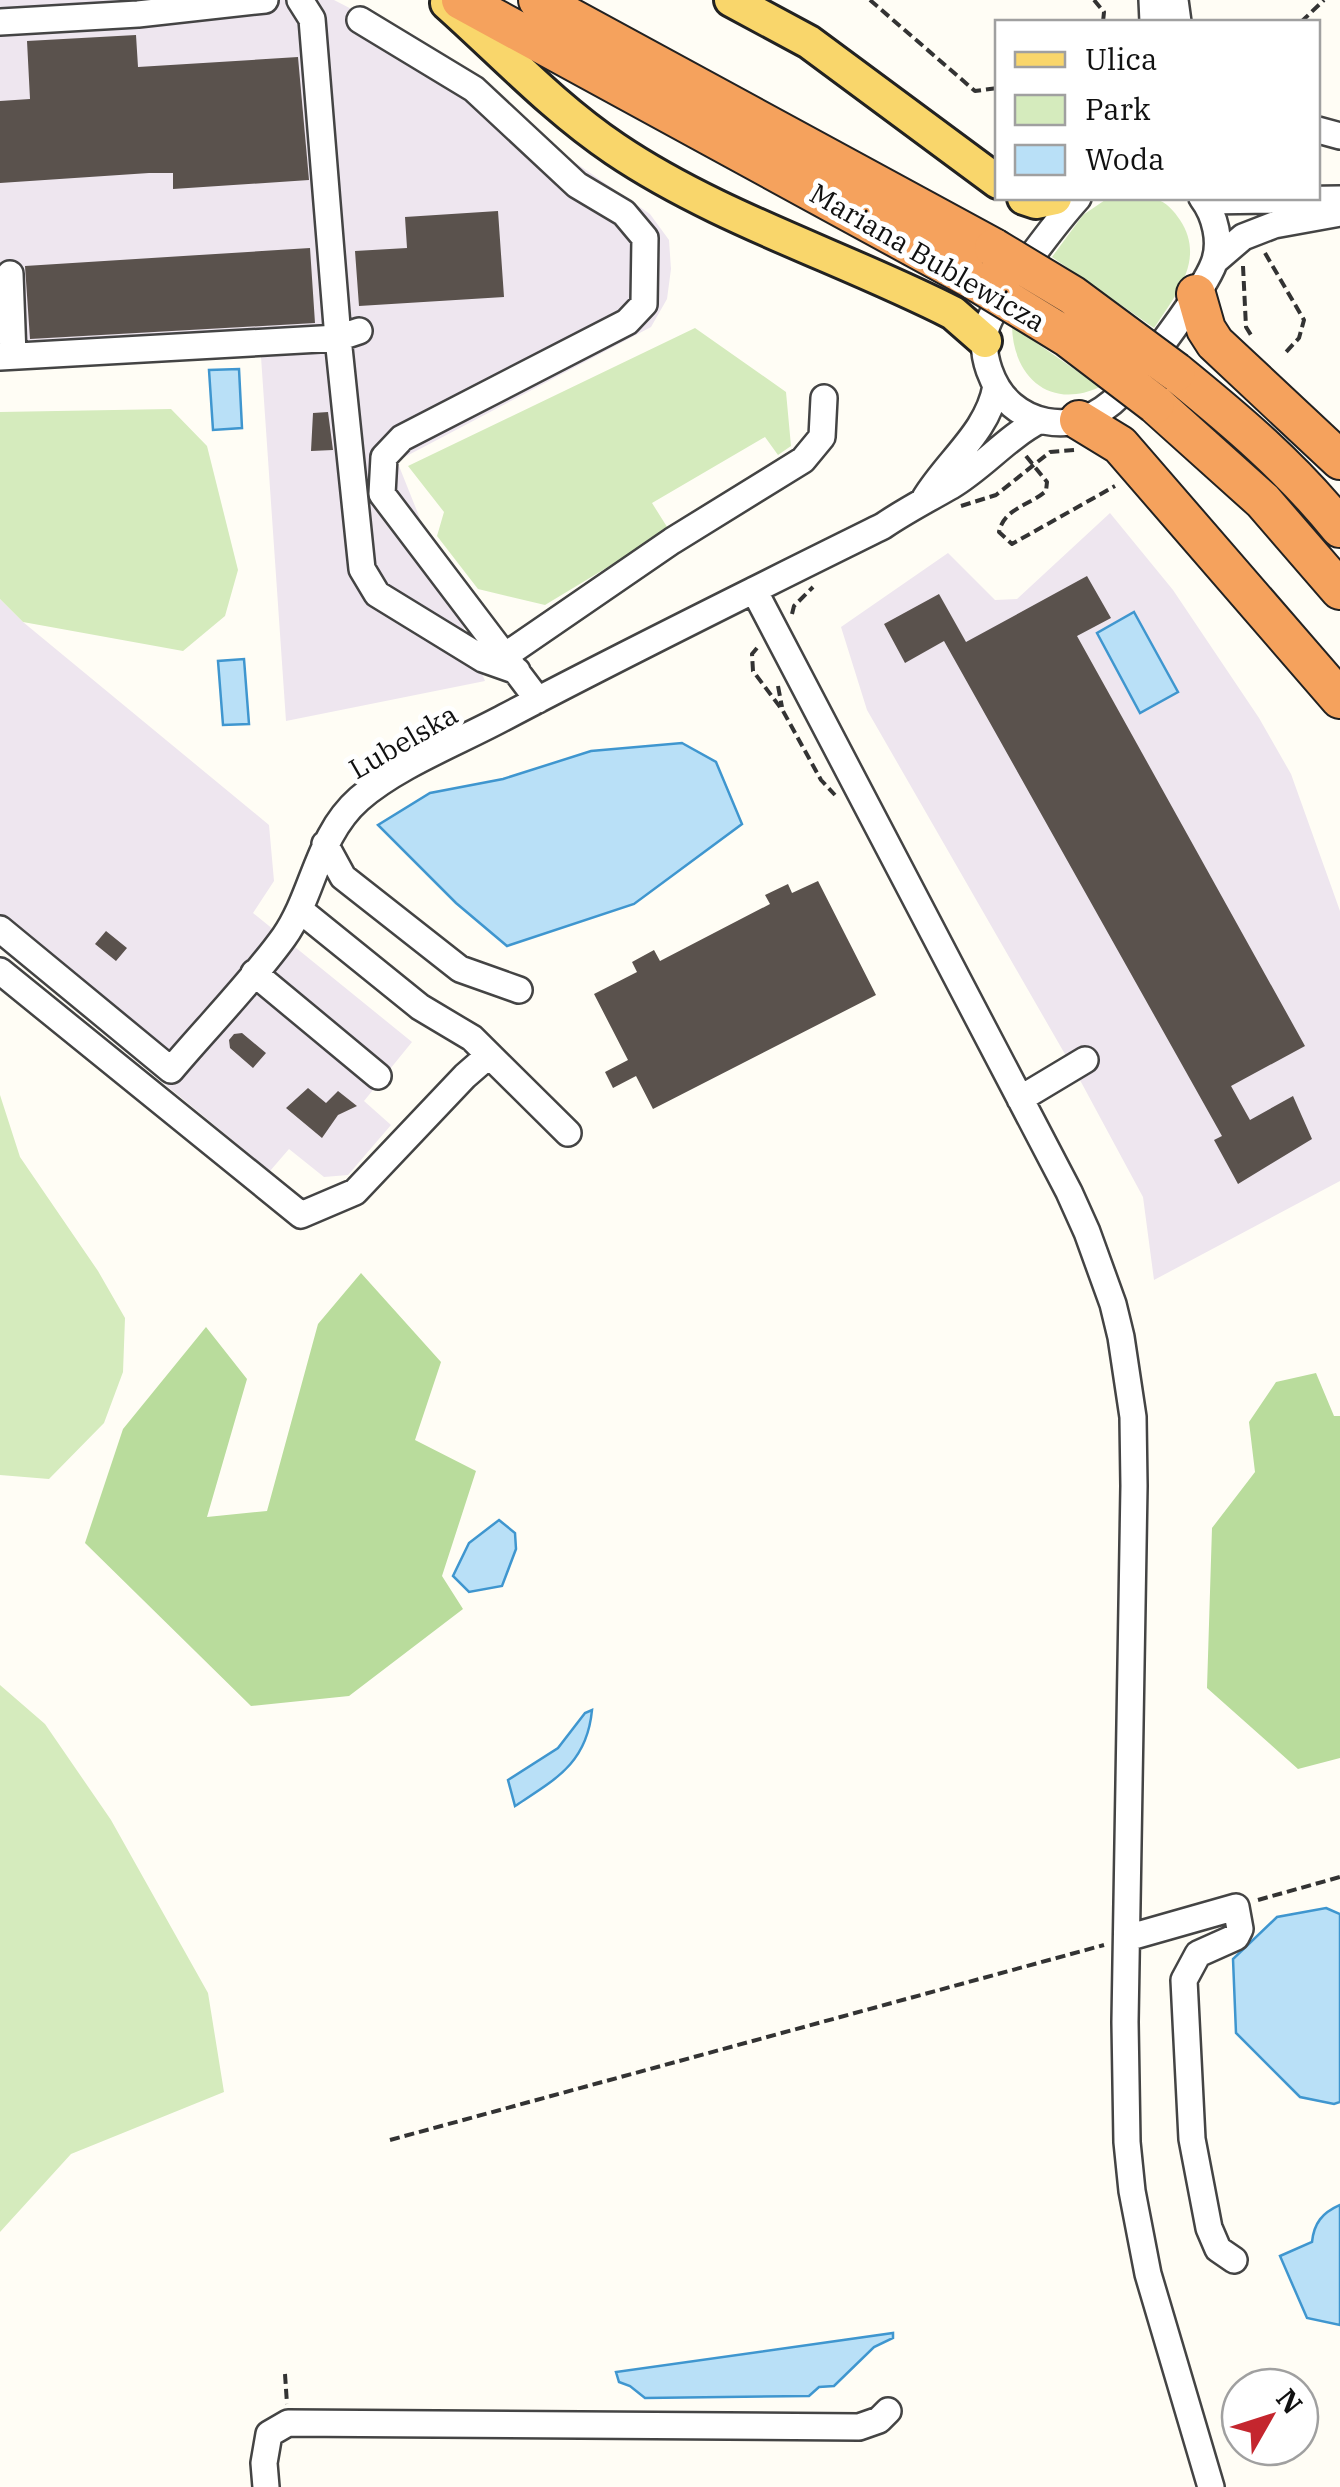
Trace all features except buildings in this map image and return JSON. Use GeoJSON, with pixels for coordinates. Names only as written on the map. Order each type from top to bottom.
{"type":"FeatureCollection","features":[{"type":"Feature","properties":{"kind":"highway","name":"Mariana Bublewicza"},"geometry":{"type":"LineString","coordinates":[[461,0],[983,263],[1086,304],[1176,372],[1275,457],[1340,528]]}},
{"type":"Feature","properties":{"kind":"highway","name":"Mariana Bublewicza"},"geometry":{"type":"LineString","coordinates":[[538,0],[983,263],[1067,337],[1155,404],[1263,501],[1340,590]]}},
{"type":"Feature","properties":{"kind":"highway"},"geometry":{"type":"LineString","coordinates":[[1196,294],[1206,330],[1215,342],[1340,460]]}},
{"type":"Feature","properties":{"kind":"highway"},"geometry":{"type":"LineString","coordinates":[[1081,435],[1120,445],[1340,699]]}},
{"type":"Feature","properties":{"kind":"main road"},"geometry":{"type":"LineString","coordinates":[[444,0],[570,114],[616,150],[684,190],[953,313],[985,341]]}},
{"type":"Feature","properties":{"kind":"main road"},"geometry":{"type":"LineString","coordinates":[[731,0],[809,42],[995,180]]}},
{"type":"Feature","properties":{"kind":"street"},"geometry":{"type":"LineString","coordinates":[[0,22],[137,7],[265,0]]}},
{"type":"Feature","properties":{"kind":"street"},"geometry":{"type":"LineString","coordinates":[[300,0],[312,18],[349,334],[362,570],[377,594],[482,659],[512,664],[672,540],[804,460],[822,437],[824,398]]}},
{"type":"Feature","properties":{"kind":"street"},"geometry":{"type":"LineString","coordinates":[[360,20],[474,89],[577,186],[624,213],[645,238],[644,304],[627,322],[402,438],[384,457],[382,494],[538,700]]}},
{"type":"Feature","properties":{"kind":"street"},"geometry":{"type":"LineString","coordinates":[[1077,200],[998,306],[986,328],[985,341],[996,386],[1018,410],[1040,420],[1060,423],[1081,435],[1095,415],[1126,390],[1196,294],[1215,261],[1243,237],[1274,225],[1340,213]]}},
{"type":"Feature","properties":{"kind":"street"},"geometry":{"type":"LineString","coordinates":[[1204,200],[1215,222],[1215,261]]}},
{"type":"Feature","properties":{"kind":"street"},"geometry":{"type":"LineString","coordinates":[[10,274],[7,357],[349,334]]}},
{"type":"Feature","properties":{"kind":"street"},"geometry":{"type":"LineString","coordinates":[[925,498],[992,408],[996,386]]}},
{"type":"Feature","properties":{"kind":"street","name":"Lubelska"},"geometry":{"type":"LineString","coordinates":[[0,929],[171,1070],[284,937],[300,910],[325,844],[359,799],[387,780],[564,686],[883,526],[951,486],[1019,431],[1040,420]]}},
{"type":"Feature","properties":{"kind":"street"},"geometry":{"type":"LineString","coordinates":[[754,590],[770,641],[1069,1192],[1101,1267],[1121,1337],[1132,1417],[1126,2105],[1132,2191],[1148,2274],[1211,2487]]}},
{"type":"Feature","properties":{"kind":"street"},"geometry":{"type":"LineString","coordinates":[[325,844],[342,877],[460,969],[518,990]]}},
{"type":"Feature","properties":{"kind":"street"},"geometry":{"type":"LineString","coordinates":[[300,910],[420,1008],[472,1038],[568,1133]]}},
{"type":"Feature","properties":{"kind":"street"},"geometry":{"type":"LineString","coordinates":[[0,971],[301,1215],[355,1192],[488,1056]]}},
{"type":"Feature","properties":{"kind":"street"},"geometry":{"type":"LineString","coordinates":[[254,973],[378,1076]]}},
{"type":"Feature","properties":{"kind":"street"},"geometry":{"type":"LineString","coordinates":[[1020,1100],[1085,1060]]}},
{"type":"Feature","properties":{"kind":"street"},"geometry":{"type":"LineString","coordinates":[[1127,1938],[1236,1907],[1240,1929],[1236,1937],[1198,1954],[1184,1980],[1192,2139],[1209,2228],[1218,2249],[1234,2260]]}},
{"type":"Feature","properties":{"kind":"street"},"geometry":{"type":"LineString","coordinates":[[266,2487],[264,2463],[269,2434],[288,2424],[859,2427],[888,2412]]}},
{"type":"Feature","properties":{"kind":"path"},"geometry":{"type":"LineString","coordinates":[[870,0],[975,91],[995,88]]}},
{"type":"Feature","properties":{"kind":"path"},"geometry":{"type":"LineString","coordinates":[[1303,20],[1324,0]]}},
{"type":"Feature","properties":{"kind":"path"},"geometry":{"type":"LineString","coordinates":[[1263,248],[1304,320],[1299,338],[1286,352]]}},
{"type":"Feature","properties":{"kind":"path"},"geometry":{"type":"LineString","coordinates":[[1244,260],[1246,327],[1253,339]]}},
{"type":"Feature","properties":{"kind":"path"},"geometry":{"type":"LineString","coordinates":[[956,506],[984,501],[1050,452],[1081,435]]}},
{"type":"Feature","properties":{"kind":"path"},"geometry":{"type":"LineString","coordinates":[[1035,464],[1047,482],[1046,492],[1006,515],[999,532],[1012,544],[1121,482]]}},
{"type":"Feature","properties":{"kind":"path"},"geometry":{"type":"LineString","coordinates":[[825,580],[794,606],[792,630],[752,654],[752,671],[783,710],[821,780],[844,805]]}},
{"type":"Feature","properties":{"kind":"path"},"geometry":{"type":"LineString","coordinates":[[1236,1907],[1340,1877]]}},
{"type":"Feature","properties":{"kind":"path"},"geometry":{"type":"LineString","coordinates":[[390,2140],[1127,1938]]}},
{"type":"Feature","properties":{"kind":"path"},"geometry":{"type":"LineString","coordinates":[[285,2374],[288,2424]]}},
{"type":"Feature","properties":{"kind":"shaded area"},"geometry":{"type":"Polygon","coordinates":[[[0,0],[334,0],[431,50],[504,98],[564,155],[650,214],[669,240],[667,299],[651,327],[397,461],[485,681],[286,721],[261,357],[0,365],[0,0]]]}},
{"type":"Feature","properties":{"kind":"shaded area"},"geometry":{"type":"Polygon","coordinates":[[[1110,513],[1173,590],[1259,718],[1291,774],[1340,911],[1340,1181],[1154,1280],[1143,1197],[867,710],[841,627],[948,553],[995,600],[1017,599],[1110,513]]]}},
{"type":"Feature","properties":{"kind":"shaded area"},"geometry":{"type":"Polygon","coordinates":[[[0,599],[269,825],[274,881],[253,913],[412,1042],[364,1101],[391,1125],[348,1175],[324,1177],[289,1149],[270,1171],[0,948],[0,599]]]}},
{"type":"Feature","properties":{"kind":"green space"},"geometry":{"type":"Polygon","coordinates":[[[1105,200],[1160,200],[1180,220],[1187,234],[1189,263],[1171,303],[1154,328],[1052,257],[1083,215],[1105,200]]]}},
{"type":"Feature","properties":{"kind":"green space"},"geometry":{"type":"Polygon","coordinates":[[[1012,326],[1100,387],[1065,394],[1038,384],[1019,360],[1012,326]]]}},
{"type":"Feature","properties":{"kind":"green space"},"geometry":{"type":"Polygon","coordinates":[[[695,328],[786,392],[791,446],[778,455],[765,437],[652,503],[669,530],[545,605],[478,589],[437,536],[444,512],[408,466],[695,328]]]}},
{"type":"Feature","properties":{"kind":"green space"},"geometry":{"type":"Polygon","coordinates":[[[171,409],[207,446],[238,570],[225,616],[183,651],[23,622],[0,599],[0,412],[171,409]]]}},
{"type":"Feature","properties":{"kind":"green space"},"geometry":{"type":"Polygon","coordinates":[[[0,1095],[20,1157],[98,1271],[125,1318],[123,1372],[104,1423],[49,1479],[0,1475],[0,1095]]]}},
{"type":"Feature","properties":{"kind":"green space"},"geometry":{"type":"Polygon","coordinates":[[[361,1273],[441,1362],[415,1440],[476,1471],[442,1576],[463,1609],[349,1696],[251,1706],[85,1543],[123,1429],[206,1327],[247,1379],[207,1517],[267,1511],[318,1324],[361,1273]]]}},
{"type":"Feature","properties":{"kind":"green space"},"geometry":{"type":"Polygon","coordinates":[[[1316,1373],[1334,1416],[1340,1416],[1340,1758],[1298,1769],[1207,1688],[1212,1528],[1255,1472],[1249,1422],[1276,1382],[1316,1373]]]}},
{"type":"Feature","properties":{"kind":"green space"},"geometry":{"type":"Polygon","coordinates":[[[0,1685],[45,1724],[111,1820],[208,1993],[224,2092],[71,2154],[0,2232],[0,1685]]]}},
{"type":"Feature","properties":{"kind":"water"},"geometry":{"type":"Polygon","coordinates":[[[239,369],[242,428],[213,430],[209,370],[239,369]]]}},
{"type":"Feature","properties":{"kind":"water"},"geometry":{"type":"Polygon","coordinates":[[[1134,612],[1178,692],[1140,713],[1097,633],[1134,612]]]}},
{"type":"Feature","properties":{"kind":"water"},"geometry":{"type":"Polygon","coordinates":[[[244,659],[249,724],[223,725],[218,661],[244,659]]]}},
{"type":"Feature","properties":{"kind":"water"},"geometry":{"type":"Polygon","coordinates":[[[682,743],[716,762],[742,824],[634,904],[507,946],[456,903],[378,825],[430,793],[503,779],[591,751],[682,743]]]}},
{"type":"Feature","properties":{"kind":"water"},"geometry":{"type":"Polygon","coordinates":[[[499,1520],[515,1533],[516,1549],[502,1586],[469,1592],[453,1576],[469,1543],[499,1520]]]}},
{"type":"Feature","properties":{"kind":"water"},"geometry":{"type":"Polygon","coordinates":[[[592,1710],[584,1744],[576,1757],[556,1778],[515,1806],[508,1780],[558,1748],[585,1713],[592,1710]]]}},
{"type":"Feature","properties":{"kind":"water"},"geometry":{"type":"Polygon","coordinates":[[[1326,1908],[1340,1914],[1340,2102],[1334,2104],[1300,2097],[1236,2033],[1233,1959],[1277,1917],[1326,1908]]]}},
{"type":"Feature","properties":{"kind":"water"},"geometry":{"type":"Polygon","coordinates":[[[1340,2205],[1340,2325],[1307,2318],[1280,2256],[1312,2242],[1320,2219],[1340,2205]]]}},
{"type":"Feature","properties":{"kind":"water"},"geometry":{"type":"Polygon","coordinates":[[[893,2333],[893,2338],[874,2347],[834,2386],[819,2387],[809,2396],[645,2398],[619,2382],[616,2372],[893,2333]]]}}]}
